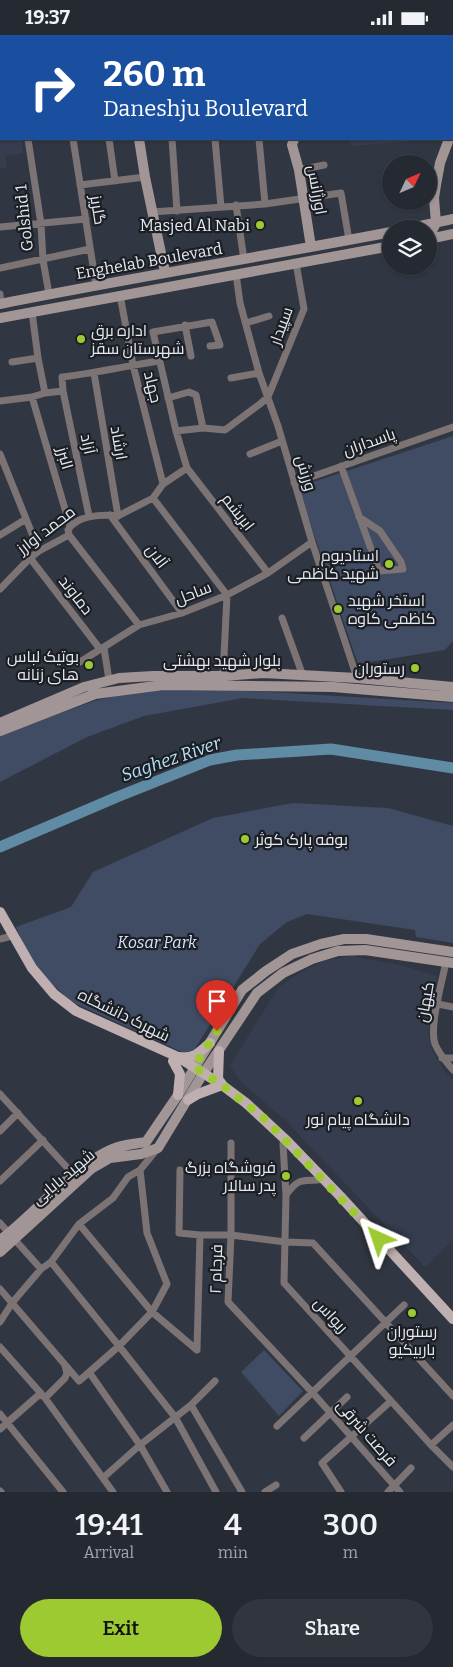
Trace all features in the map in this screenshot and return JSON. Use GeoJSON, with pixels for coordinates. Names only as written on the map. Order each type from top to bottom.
{"type":"FeatureCollection","features":[{"type":"Feature","properties":{"kind":"main road"},"geometry":{"type":"LineString","coordinates":[[139,140],[164,272]]}},
{"type":"Feature","properties":{"kind":"main road"},"geometry":{"type":"LineString","coordinates":[[436,220],[434,198],[436,185],[440,163],[449,140]]}},
{"type":"Feature","properties":{"kind":"main road","name":"اورژانس"},"geometry":{"type":"LineString","coordinates":[[291,141],[299,171],[311,247]]}},
{"type":"Feature","properties":{"kind":"main road"},"geometry":{"type":"LineString","coordinates":[[437,223],[453,219]]}},
{"type":"Feature","properties":{"kind":"main road","name":"Enghelab Boulevard"},"geometry":{"type":"LineString","coordinates":[[0,300],[49,294],[382,234]]}},
{"type":"Feature","properties":{"kind":"main road"},"geometry":{"type":"LineString","coordinates":[[437,237],[453,234]]}},
{"type":"Feature","properties":{"kind":"main road","name":"Enghelab Boulevard"},"geometry":{"type":"LineString","coordinates":[[0,318],[382,247]]}},
{"type":"Feature","properties":{"kind":"main road"},"geometry":{"type":"LineString","coordinates":[[69,305],[67,295],[77,289]]}},
{"type":"Feature","properties":{"kind":"main road","name":"بلوار شهید بهشتی"},"geometry":{"type":"LineString","coordinates":[[0,723],[84,687],[109,680],[153,676],[263,673],[357,678],[453,687]]}},
{"type":"Feature","properties":{"kind":"main road","name":"بلوار شهید بهشتی"},"geometry":{"type":"LineString","coordinates":[[0,731],[95,694],[163,685],[333,687],[453,697]]}},
{"type":"Feature","properties":{"kind":"main road"},"geometry":{"type":"LineString","coordinates":[[0,912],[4,938],[39,987],[58,1005],[81,1018],[175,1059],[219,1086],[266,1120],[453,1319]]}},
{"type":"Feature","properties":{"kind":"main road","name":"شهرک دانشگاه"},"geometry":{"type":"LineString","coordinates":[[3,925],[32,968],[54,994],[76,1011],[175,1059]]}},
{"type":"Feature","properties":{"kind":"main road"},"geometry":{"type":"LineString","coordinates":[[158,1148],[188,1100],[210,1043],[242,990],[266,971],[292,954],[321,944],[344,939],[366,939],[453,951]]}},
{"type":"Feature","properties":{"kind":"main road"},"geometry":{"type":"LineString","coordinates":[[198,1072],[219,1051],[257,993],[283,973],[312,959],[338,951],[365,950],[450,963]]}},
{"type":"Feature","properties":{"kind":"main road"},"geometry":{"type":"LineString","coordinates":[[250,984],[257,993]]}},
{"type":"Feature","properties":{"kind":"main road"},"geometry":{"type":"LineString","coordinates":[[175,1059],[189,1059],[210,1043]]}},
{"type":"Feature","properties":{"kind":"main road"},"geometry":{"type":"LineString","coordinates":[[219,1051],[219,1086],[283,1144],[453,1327]]}},
{"type":"Feature","properties":{"kind":"main road"},"geometry":{"type":"LineString","coordinates":[[175,1059],[180,1074],[178,1095]]}},
{"type":"Feature","properties":{"kind":"main road","name":"شهید بابایی"},"geometry":{"type":"LineString","coordinates":[[0,1252],[12,1236],[73,1174],[107,1151],[126,1145],[146,1142],[178,1095],[198,1072]]}},
{"type":"Feature","properties":{"kind":"main road"},"geometry":{"type":"LineString","coordinates":[[188,1100],[219,1086]]}},
{"type":"Feature","properties":{"kind":"main road","name":"شهید بابایی"},"geometry":{"type":"LineString","coordinates":[[0,1240],[12,1236],[91,1169],[110,1159],[141,1154],[158,1148]]}},
{"type":"Feature","properties":{"kind":"street","name":"Golshid 1"},"geometry":{"type":"LineString","coordinates":[[28,140],[49,294]]}},
{"type":"Feature","properties":{"kind":"street","name":"گلریز"},"geometry":{"type":"LineString","coordinates":[[73,140],[96,285]]}},
{"type":"Feature","properties":{"kind":"street"},"geometry":{"type":"LineString","coordinates":[[109,140],[115,181]]}},
{"type":"Feature","properties":{"kind":"street"},"geometry":{"type":"LineString","coordinates":[[172,140],[177,211]]}},
{"type":"Feature","properties":{"kind":"street"},"geometry":{"type":"LineString","coordinates":[[215,140],[221,207]]}},
{"type":"Feature","properties":{"kind":"street"},"geometry":{"type":"LineString","coordinates":[[259,140],[265,204]]}},
{"type":"Feature","properties":{"kind":"street"},"geometry":{"type":"LineString","coordinates":[[299,171],[324,165]]}},
{"type":"Feature","properties":{"kind":"street"},"geometry":{"type":"LineString","coordinates":[[80,185],[145,177]]}},
{"type":"Feature","properties":{"kind":"street"},"geometry":{"type":"LineString","coordinates":[[152,212],[265,204],[341,193],[349,240]]}},
{"type":"Feature","properties":{"kind":"street"},"geometry":{"type":"LineString","coordinates":[[236,205],[244,260]]}},
{"type":"Feature","properties":{"kind":"street"},"geometry":{"type":"LineString","coordinates":[[0,227],[86,219]]}},
{"type":"Feature","properties":{"kind":"street"},"geometry":{"type":"LineString","coordinates":[[0,268],[90,249]]}},
{"type":"Feature","properties":{"kind":"street","name":"سپیدار"},"geometry":{"type":"LineString","coordinates":[[268,397],[304,309],[296,263]]}},
{"type":"Feature","properties":{"kind":"street","name":"ورزش"},"geometry":{"type":"LineString","coordinates":[[236,274],[240,303],[259,373],[357,678]]}},
{"type":"Feature","properties":{"kind":"street","name":"جهاد"},"geometry":{"type":"LineString","coordinates":[[120,295],[133,365],[163,484]]}},
{"type":"Feature","properties":{"kind":"street"},"geometry":{"type":"LineString","coordinates":[[32,312],[45,393]]}},
{"type":"Feature","properties":{"kind":"street"},"geometry":{"type":"LineString","coordinates":[[246,323],[269,316]]}},
{"type":"Feature","properties":{"kind":"street"},"geometry":{"type":"LineString","coordinates":[[118,517],[153,497],[163,484],[187,469],[176,431],[153,332],[185,325],[212,322],[220,345],[210,346]]}},
{"type":"Feature","properties":{"kind":"street"},"geometry":{"type":"LineString","coordinates":[[185,325],[190,356]]}},
{"type":"Feature","properties":{"kind":"street"},"geometry":{"type":"LineString","coordinates":[[12,362],[38,358]]}},
{"type":"Feature","properties":{"kind":"street"},"geometry":{"type":"LineString","coordinates":[[94,373],[159,361]]}},
{"type":"Feature","properties":{"kind":"street","name":"آزاد"},"geometry":{"type":"LineString","coordinates":[[89,516],[63,391],[62,377],[94,373]]}},
{"type":"Feature","properties":{"kind":"street","name":"ارشاد"},"geometry":{"type":"LineString","coordinates":[[94,373],[118,517]]}},
{"type":"Feature","properties":{"kind":"street"},"geometry":{"type":"LineString","coordinates":[[231,379],[259,373]]}},
{"type":"Feature","properties":{"kind":"street"},"geometry":{"type":"LineString","coordinates":[[0,401],[63,391]]}},
{"type":"Feature","properties":{"kind":"street"},"geometry":{"type":"LineString","coordinates":[[168,398],[189,392],[196,395],[203,428]]}},
{"type":"Feature","properties":{"kind":"street","name":"البرز"},"geometry":{"type":"LineString","coordinates":[[32,397],[70,526]]}},
{"type":"Feature","properties":{"kind":"street"},"geometry":{"type":"LineString","coordinates":[[176,431],[203,428],[225,430],[268,397]]}},
{"type":"Feature","properties":{"kind":"street","name":"پاسداران"},"geometry":{"type":"LineString","coordinates":[[294,483],[453,427]]}},
{"type":"Feature","properties":{"kind":"street"},"geometry":{"type":"LineString","coordinates":[[250,454],[282,441]]}},
{"type":"Feature","properties":{"kind":"street"},"geometry":{"type":"LineString","coordinates":[[0,454],[39,551]]}},
{"type":"Feature","properties":{"kind":"street"},"geometry":{"type":"LineString","coordinates":[[341,467],[359,517],[379,571],[403,569],[401,562],[380,531],[359,517]]}},
{"type":"Feature","properties":{"kind":"street","name":"ابریشم"},"geometry":{"type":"LineString","coordinates":[[187,469],[268,573]]}},
{"type":"Feature","properties":{"kind":"street"},"geometry":{"type":"LineString","coordinates":[[153,497],[227,595],[223,675]]}},
{"type":"Feature","properties":{"kind":"street","name":"محمد اوارز"},"geometry":{"type":"LineString","coordinates":[[0,589],[30,558],[69,535],[70,526],[89,516],[110,515],[118,517]]}},
{"type":"Feature","properties":{"kind":"street","name":"آلان"},"geometry":{"type":"LineString","coordinates":[[110,515],[182,613]]}},
{"type":"Feature","properties":{"kind":"street"},"geometry":{"type":"LineString","coordinates":[[0,535],[26,519]]}},
{"type":"Feature","properties":{"kind":"street"},"geometry":{"type":"LineString","coordinates":[[69,535],[138,625]]}},
{"type":"Feature","properties":{"kind":"street","name":"ساحل"},"geometry":{"type":"LineString","coordinates":[[80,662],[138,625],[182,613],[227,595],[268,573],[312,542]]}},
{"type":"Feature","properties":{"kind":"street","name":"دماوند"},"geometry":{"type":"LineString","coordinates":[[30,558],[102,649]]}},
{"type":"Feature","properties":{"kind":"street"},"geometry":{"type":"LineString","coordinates":[[282,617],[303,676]]}},
{"type":"Feature","properties":{"kind":"street"},"geometry":{"type":"LineString","coordinates":[[102,649],[109,680]]}},
{"type":"Feature","properties":{"kind":"street","name":"کیهان"},"geometry":{"type":"LineString","coordinates":[[450,963],[438,1004],[433,1030],[434,1043],[442,1058],[453,1070]]}},
{"type":"Feature","properties":{"kind":"street"},"geometry":{"type":"LineString","coordinates":[[438,1004],[453,1007]]}},
{"type":"Feature","properties":{"kind":"street"},"geometry":{"type":"LineString","coordinates":[[442,1058],[453,1059]]}},
{"type":"Feature","properties":{"kind":"street"},"geometry":{"type":"LineString","coordinates":[[0,1094],[73,1174]]}},
{"type":"Feature","properties":{"kind":"street"},"geometry":{"type":"LineString","coordinates":[[0,1131],[18,1113]]}},
{"type":"Feature","properties":{"kind":"street"},"geometry":{"type":"LineString","coordinates":[[0,1181],[43,1140]]}},
{"type":"Feature","properties":{"kind":"street","name":"فرجام ۲"},"geometry":{"type":"LineString","coordinates":[[231,1143],[231,1235],[228,1302],[312,1392]]}},
{"type":"Feature","properties":{"kind":"street","name":"ریواس"},"geometry":{"type":"LineString","coordinates":[[283,1144],[286,1195],[284,1283],[453,1467]]}},
{"type":"Feature","properties":{"kind":"street"},"geometry":{"type":"LineString","coordinates":[[0,1322],[12,1303],[41,1269],[51,1262],[79,1225],[113,1198],[128,1177],[140,1170],[158,1148]]}},
{"type":"Feature","properties":{"kind":"street"},"geometry":{"type":"LineString","coordinates":[[0,1289],[79,1381],[120,1346],[152,1312],[167,1284],[147,1233],[140,1170]]}},
{"type":"Feature","properties":{"kind":"street"},"geometry":{"type":"LineString","coordinates":[[180,1170],[179,1233],[231,1235],[285,1242],[312,1243],[453,1395]]}},
{"type":"Feature","properties":{"kind":"street"},"geometry":{"type":"LineString","coordinates":[[286,1195],[295,1183],[304,1180],[318,1181]]}},
{"type":"Feature","properties":{"kind":"street"},"geometry":{"type":"LineString","coordinates":[[0,1223],[41,1269]]}},
{"type":"Feature","properties":{"kind":"street"},"geometry":{"type":"LineString","coordinates":[[79,1225],[152,1312],[197,1350],[200,1235]]}},
{"type":"Feature","properties":{"kind":"street"},"geometry":{"type":"LineString","coordinates":[[51,1262],[175,1417],[216,1492]]}},
{"type":"Feature","properties":{"kind":"street"},"geometry":{"type":"LineString","coordinates":[[277,1426],[404,1305]]}},
{"type":"Feature","properties":{"kind":"street"},"geometry":{"type":"LineString","coordinates":[[0,1347],[43,1395],[113,1492]]}},
{"type":"Feature","properties":{"kind":"street"},"geometry":{"type":"LineString","coordinates":[[0,1429],[65,1378],[67,1373],[66,1366]]}},
{"type":"Feature","properties":{"kind":"street"},"geometry":{"type":"LineString","coordinates":[[89,1372],[140,1445],[167,1492]]}},
{"type":"Feature","properties":{"kind":"street"},"geometry":{"type":"LineString","coordinates":[[104,1477],[140,1445],[191,1405],[215,1381]]}},
{"type":"Feature","properties":{"kind":"street","name":"فرصت شرقی"},"geometry":{"type":"LineString","coordinates":[[312,1392],[400,1492]]}},
{"type":"Feature","properties":{"kind":"street"},"geometry":{"type":"LineString","coordinates":[[304,1438],[347,1397]]}},
{"type":"Feature","properties":{"kind":"street"},"geometry":{"type":"LineString","coordinates":[[340,1492],[322,1463],[391,1401]]}},
{"type":"Feature","properties":{"kind":"street"},"geometry":{"type":"LineString","coordinates":[[191,1405],[242,1492]]}},
{"type":"Feature","properties":{"kind":"street"},"geometry":{"type":"LineString","coordinates":[[0,1414],[63,1492]]}},
{"type":"Feature","properties":{"kind":"street"},"geometry":{"type":"LineString","coordinates":[[431,1445],[453,1425]]}},
{"type":"Feature","properties":{"kind":"street"},"geometry":{"type":"LineString","coordinates":[[388,1492],[411,1468]]}},
{"type":"Feature","properties":{"kind":"street"},"geometry":{"type":"LineString","coordinates":[[264,1492],[276,1485]]}},
{"type":"Feature","properties":{"kind":"shaded area"},"geometry":{"type":"Polygon","coordinates":[[[0,140],[22,140],[23,153],[5,156],[7,168],[0,168],[0,140]]]}},
{"type":"Feature","properties":{"kind":"shaded area"},"geometry":{"type":"Polygon","coordinates":[[[350,140],[418,140],[417,141],[351,146],[350,140]]]}},
{"type":"Feature","properties":{"kind":"shaded area","name":"دانشگاه پیام نور"},"geometry":{"type":"Polygon","coordinates":[[[351,956],[400,965],[437,976],[428,1033],[432,1051],[446,1073],[453,1080],[453,1240],[425,1267],[285,1120],[242,1083],[230,1066],[278,988],[298,974],[323,961],[351,956]]]}},
{"type":"Feature","properties":{"kind":"green space","name":"استادیوم شهید کاظمی"},"geometry":{"type":"Polygon","coordinates":[[[453,436],[453,641],[445,650],[358,664],[298,487],[453,436]]]}},
{"type":"Feature","properties":{"kind":"green space"},"geometry":{"type":"Polygon","coordinates":[[[186,688],[453,703],[453,710],[243,698],[144,716],[87,737],[0,782],[0,735],[94,701],[132,692],[186,688]]]}},
{"type":"Feature","properties":{"kind":"green space","name":"Kosar Park"},"geometry":{"type":"Polygon","coordinates":[[[293,803],[388,808],[453,826],[453,943],[416,937],[415,930],[307,914],[287,922],[260,944],[193,1052],[182,1052],[70,1001],[31,963],[16,927],[71,907],[93,872],[213,818],[293,803]]]}},
{"type":"Feature","properties":{"kind":"green space"},"geometry":{"type":"Polygon","coordinates":[[[264,1350],[303,1391],[279,1416],[241,1372],[264,1350]]]}},
{"type":"Feature","properties":{"kind":"waterway","name":"Saghez River"},"geometry":{"type":"LineString","coordinates":[[0,847],[210,760],[237,755],[331,749],[453,768]]}},
{"type":"Feature","properties":{"kind":"place","name":"Masjed Al Nabi"},"geometry":{"type":"Point","coordinates":[260,225]}},
{"type":"Feature","properties":{"kind":"place","name":"اداره برق شهرستان سقز"},"geometry":{"type":"Point","coordinates":[81,339]}},
{"type":"Feature","properties":{"kind":"place","name":"استادیوم شهید کاظمی"},"geometry":{"type":"Point","coordinates":[389,564]}},
{"type":"Feature","properties":{"kind":"place","name":"استخر شهید کاظمی کاوه"},"geometry":{"type":"Point","coordinates":[338,609]}},
{"type":"Feature","properties":{"kind":"place","name":"بوتیک لباس های زنانه"},"geometry":{"type":"Point","coordinates":[89,665]}},
{"type":"Feature","properties":{"kind":"place","name":"رستوران"},"geometry":{"type":"Point","coordinates":[415,668]}},
{"type":"Feature","properties":{"kind":"place","name":"بوفه پارک کوثر"},"geometry":{"type":"Point","coordinates":[245,839]}},
{"type":"Feature","properties":{"kind":"place","name":"دانشگاه پیام نور"},"geometry":{"type":"Point","coordinates":[358,1101]}},
{"type":"Feature","properties":{"kind":"place","name":"فروشگاه بزرگ پدر سالار"},"geometry":{"type":"Point","coordinates":[286,1176]}},
{"type":"Feature","properties":{"kind":"place","name":"رستوران باربیکیو"},"geometry":{"type":"Point","coordinates":[412,1313]}},
{"type":"Feature","properties":{"kind":"route"},"geometry":{"type":"LineString","coordinates":[[217,1031],[194,1067],[222,1085],[266,1120],[379,1239]]}}]}
